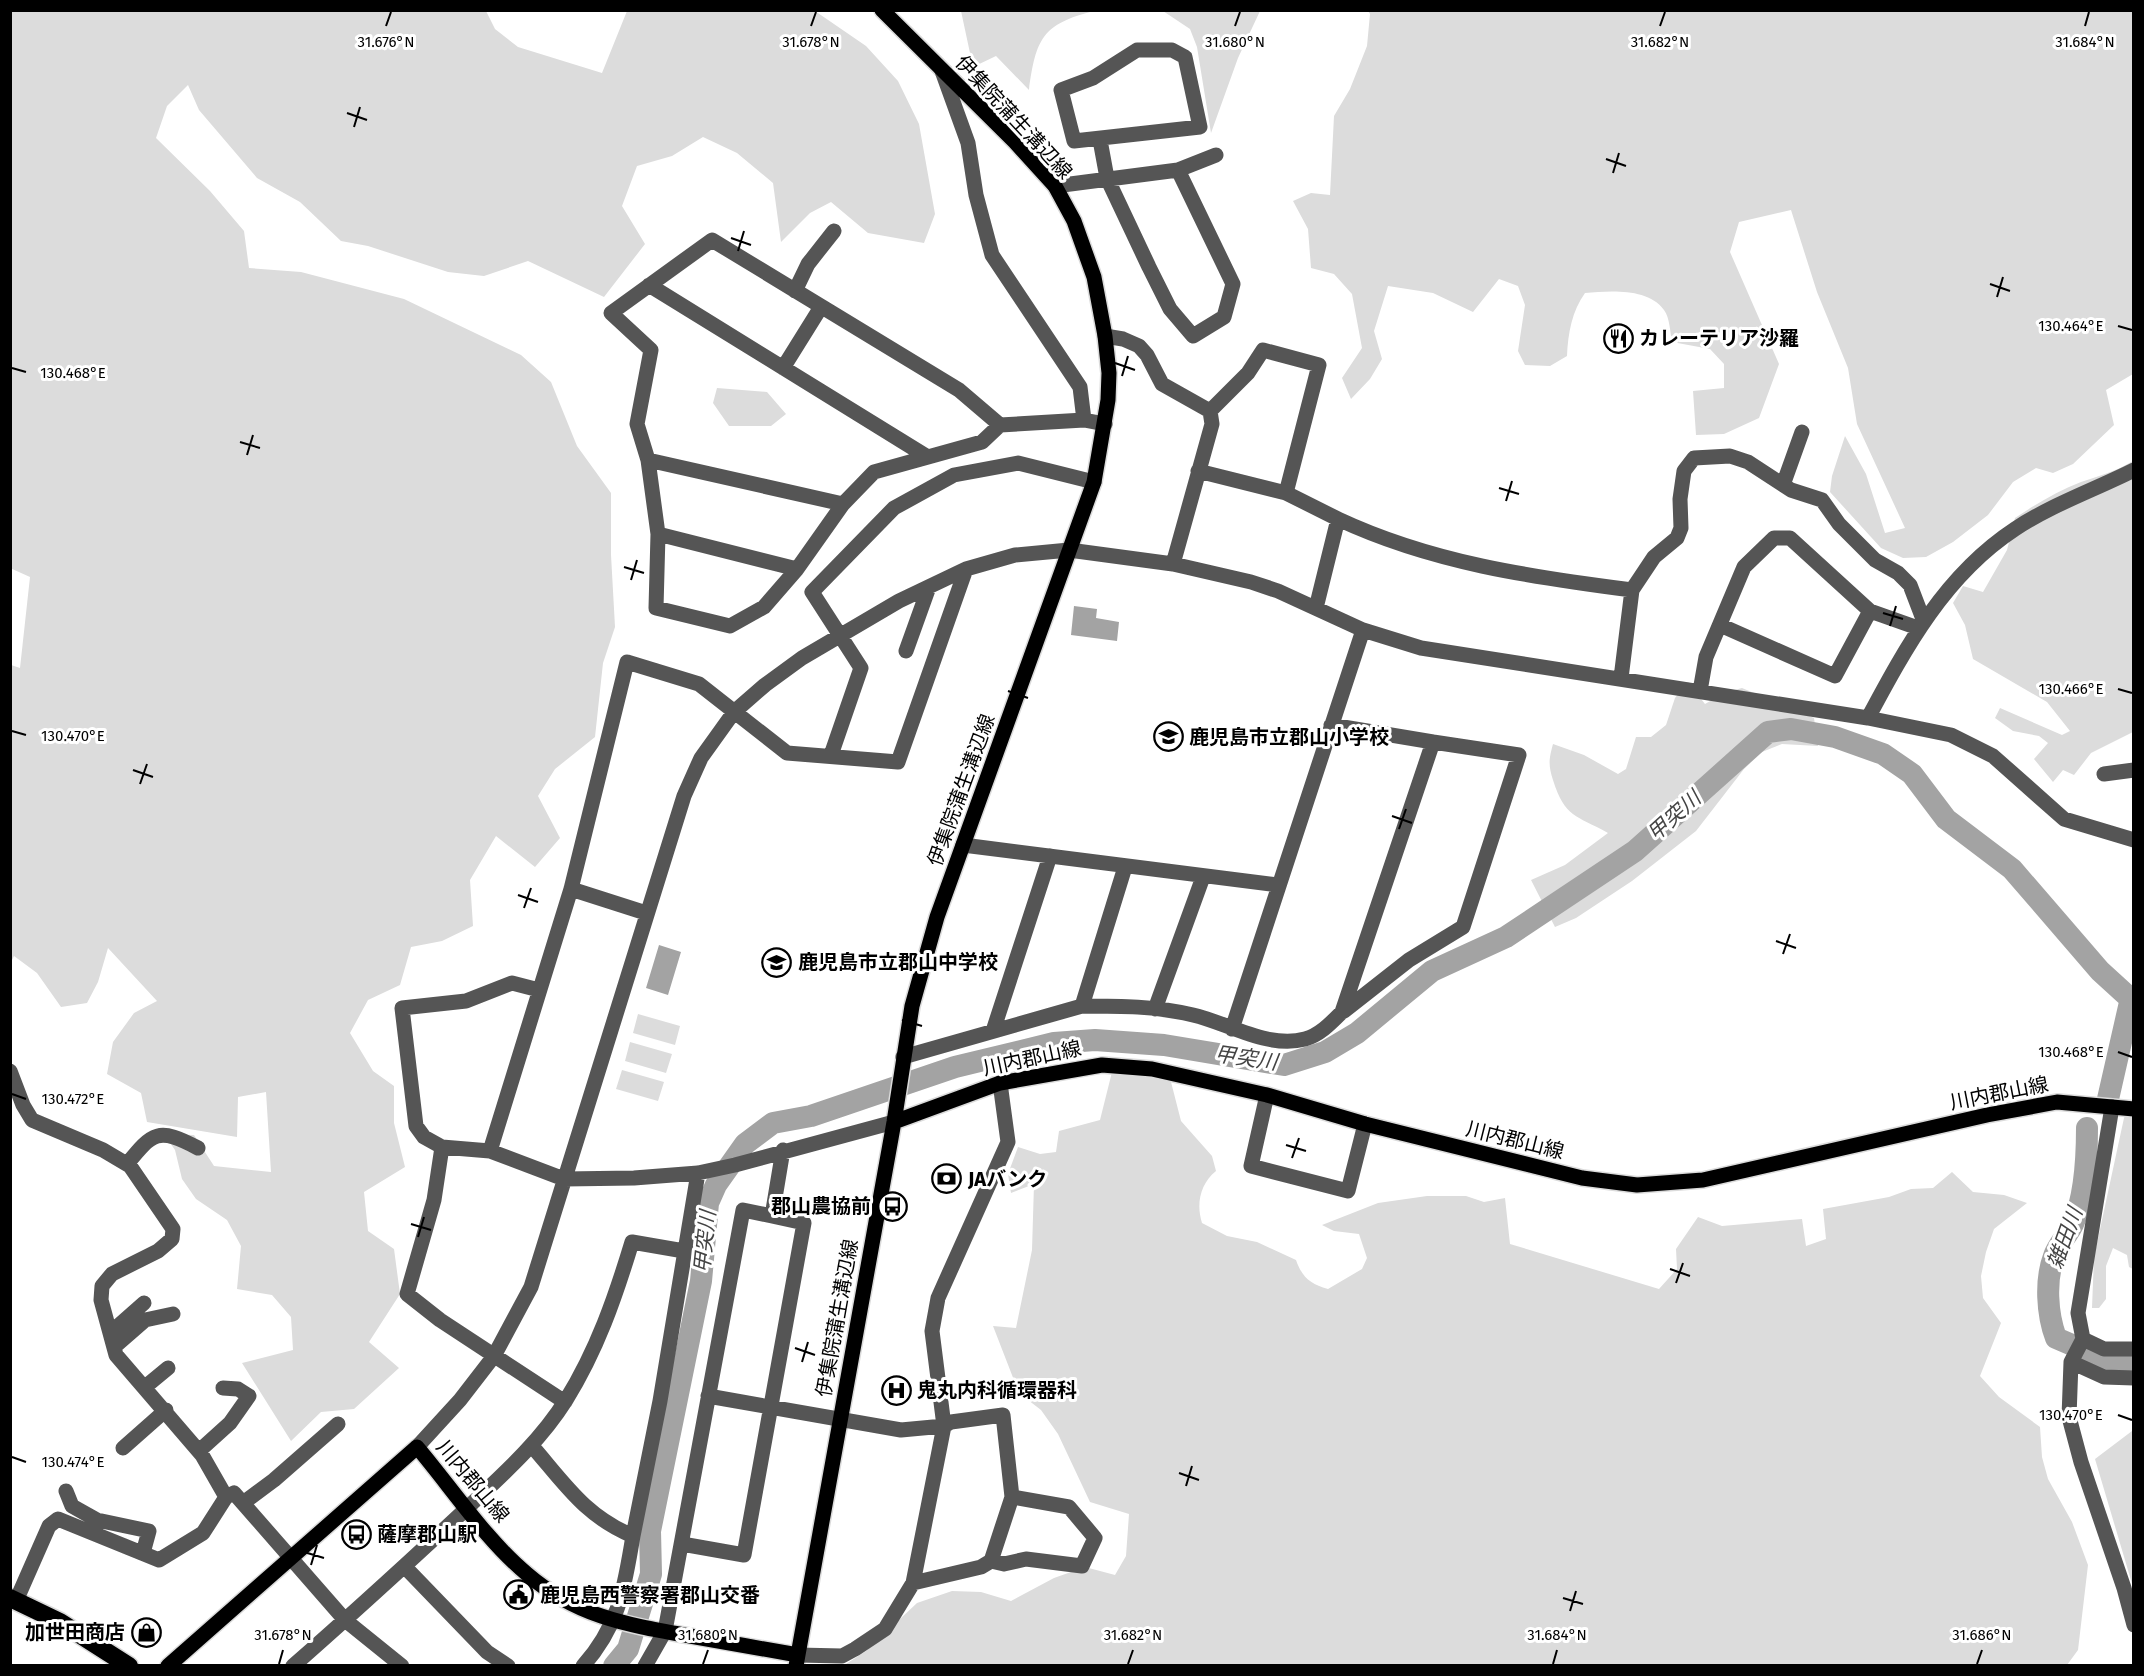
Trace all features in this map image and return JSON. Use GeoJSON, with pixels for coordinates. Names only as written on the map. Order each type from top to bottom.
{"type":"FeatureCollection","features":[{"type":"Feature","properties":{"kind":"highway"},"geometry":{"type":"LineString","coordinates":[[13,1599],[60,1622],[129,1665]]}},
{"type":"Feature","properties":{"kind":"main road","name":"伊集院蒲生溝辺線"},"geometry":{"type":"LineString","coordinates":[[797,1660],[894,1122],[902,1059],[922,969],[963,846],[1094,482],[1105,424],[1109,373],[1105,336],[1086,250],[1074,221],[1055,186],[1015,142],[882,10]]}},
{"type":"Feature","properties":{"kind":"main road","name":"川内郡山線"},"geometry":{"type":"LineString","coordinates":[[894,1122],[1000,1083],[1102,1065],[1152,1069],[1267,1095],[1365,1124],[1582,1178],[1637,1185],[1703,1180],[1987,1115],[2057,1102],[2133,1108]]}},
{"type":"Feature","properties":{"kind":"main road","name":"川内郡山線"},"geometry":{"type":"LineString","coordinates":[[168,1665],[417,1447],[467,1509],[525,1573],[549,1592],[580,1609],[616,1623],[797,1660]]}},
{"type":"Feature","properties":{"kind":"street"},"geometry":{"type":"LineString","coordinates":[[1137,50],[1172,50],[1185,57],[1200,127],[1100,140],[1074,141],[1061,90],[1093,78],[1137,50]]}},
{"type":"Feature","properties":{"kind":"street"},"geometry":{"type":"LineString","coordinates":[[942,71],[968,143],[976,195],[992,255],[1080,387],[1084,420]]}},
{"type":"Feature","properties":{"kind":"street"},"geometry":{"type":"LineString","coordinates":[[1100,140],[1107,178],[1170,309],[1193,336],[1224,316],[1233,284],[1178,170]]}},
{"type":"Feature","properties":{"kind":"street"},"geometry":{"type":"LineString","coordinates":[[1055,186],[1178,170],[1216,155]]}},
{"type":"Feature","properties":{"kind":"street"},"geometry":{"type":"LineString","coordinates":[[795,291],[808,264],[834,231]]}},
{"type":"Feature","properties":{"kind":"street"},"geometry":{"type":"LineString","coordinates":[[1000,425],[959,390],[712,240],[611,313],[651,350],[637,424],[648,460],[658,534],[656,608],[730,626],[764,607],[797,569],[843,504],[874,472],[982,442],[1000,425],[1084,420],[1105,424]]}},
{"type":"Feature","properties":{"kind":"street"},"geometry":{"type":"LineString","coordinates":[[649,285],[926,456]]}},
{"type":"Feature","properties":{"kind":"street"},"geometry":{"type":"LineString","coordinates":[[783,368],[821,307]]}},
{"type":"Feature","properties":{"kind":"street"},"geometry":{"type":"LineString","coordinates":[[1105,336],[1124,339],[1139,346],[1147,355],[1162,384],[1210,411]]}},
{"type":"Feature","properties":{"kind":"street"},"geometry":{"type":"LineString","coordinates":[[1210,411],[1248,373],[1263,350],[1318,365],[1286,493]]}},
{"type":"Feature","properties":{"kind":"street"},"geometry":{"type":"LineString","coordinates":[[1173,564],[1212,424],[1210,411]]}},
{"type":"Feature","properties":{"kind":"street"},"geometry":{"type":"LineString","coordinates":[[1784,485],[1802,432]]}},
{"type":"Feature","properties":{"kind":"street"},"geometry":{"type":"LineString","coordinates":[[1621,678],[1632,590],[1654,557],[1677,538],[1681,528],[1680,499],[1684,471],[1694,458],[1730,456],[1749,462],[1784,485],[1822,500],[1839,524],[1875,560],[1898,573],[1910,585],[1920,624]]}},
{"type":"Feature","properties":{"kind":"street"},"geometry":{"type":"LineString","coordinates":[[648,460],[843,504]]}},
{"type":"Feature","properties":{"kind":"street"},"geometry":{"type":"LineString","coordinates":[[831,755],[861,668],[812,592],[894,508],[954,475],[1018,463],[1094,482]]}},
{"type":"Feature","properties":{"kind":"street"},"geometry":{"type":"LineString","coordinates":[[1198,471],[1286,493],[1338,519],[1399,545],[1515,575],[1632,590]]}},
{"type":"Feature","properties":{"kind":"street"},"geometry":{"type":"LineString","coordinates":[[1868,718],[1920,624],[1942,595],[1972,565],[2015,529],[2133,471]]}},
{"type":"Feature","properties":{"kind":"street"},"geometry":{"type":"LineString","coordinates":[[1316,608],[1338,519]]}},
{"type":"Feature","properties":{"kind":"street"},"geometry":{"type":"LineString","coordinates":[[658,534],[797,569]]}},
{"type":"Feature","properties":{"kind":"street"},"geometry":{"type":"LineString","coordinates":[[1700,691],[1706,657],[1744,567],[1774,538],[1790,538],[1870,611],[1920,624]]}},
{"type":"Feature","properties":{"kind":"street"},"geometry":{"type":"LineString","coordinates":[[417,1447],[460,1400],[494,1356],[531,1287],[646,913],[688,787],[701,758],[734,712],[765,684],[839,637],[966,569],[1015,555],[1069,550],[1173,564],[1251,582],[1363,630],[1421,648],[1621,678],[1759,703],[1868,718],[1951,735],[1973,745],[2019,777],[2064,819],[2133,840]]}},
{"type":"Feature","properties":{"kind":"street"},"geometry":{"type":"LineString","coordinates":[[490,1151],[571,889],[627,662],[699,684],[786,753],[898,762],[966,569]]}},
{"type":"Feature","properties":{"kind":"street"},"geometry":{"type":"LineString","coordinates":[[906,651],[929,587]]}},
{"type":"Feature","properties":{"kind":"street"},"geometry":{"type":"LineString","coordinates":[[1720,625],[1835,676],[1870,611]]}},
{"type":"Feature","properties":{"kind":"street"},"geometry":{"type":"LineString","coordinates":[[1232,1029],[1363,630]]}},
{"type":"Feature","properties":{"kind":"street"},"geometry":{"type":"LineString","coordinates":[[902,1059],[993,1030],[1082,1006],[1155,1009],[1193,1015],[1232,1029],[1280,1041],[1305,1039],[1326,1028],[1342,1012],[1409,960],[1463,927],[1519,755],[1331,725]]}},
{"type":"Feature","properties":{"kind":"street"},"geometry":{"type":"LineString","coordinates":[[1342,1012],[1433,742]]}},
{"type":"Feature","properties":{"kind":"street"},"geometry":{"type":"LineString","coordinates":[[2104,774],[2133,770]]}},
{"type":"Feature","properties":{"kind":"street"},"geometry":{"type":"LineString","coordinates":[[963,846],[1278,885]]}},
{"type":"Feature","properties":{"kind":"street"},"geometry":{"type":"LineString","coordinates":[[993,1030],[1050,856]]}},
{"type":"Feature","properties":{"kind":"street"},"geometry":{"type":"LineString","coordinates":[[1082,1006],[1125,867]]}},
{"type":"Feature","properties":{"kind":"street"},"geometry":{"type":"LineString","coordinates":[[1155,1009],[1203,877]]}},
{"type":"Feature","properties":{"kind":"street"},"geometry":{"type":"LineString","coordinates":[[571,889],[646,913]]}},
{"type":"Feature","properties":{"kind":"street"},"geometry":{"type":"LineString","coordinates":[[539,990],[512,983],[466,1001],[402,1008],[416,1126],[424,1137],[441,1147],[490,1151],[564,1179],[634,1178],[698,1173],[894,1122]]}},
{"type":"Feature","properties":{"kind":"street"},"geometry":{"type":"LineString","coordinates":[[10,1071],[23,1105],[32,1120],[103,1150],[127,1164],[173,1229],[172,1239],[158,1251],[112,1274],[102,1286],[101,1300],[116,1355],[166,1410],[199,1451],[226,1497]]}},
{"type":"Feature","properties":{"kind":"street"},"geometry":{"type":"LineString","coordinates":[[797,1660],[842,1656],[855,1649],[885,1629],[913,1583],[944,1426],[933,1330],[938,1298],[1008,1143],[1000,1083]]}},
{"type":"Feature","properties":{"kind":"street"},"geometry":{"type":"LineString","coordinates":[[1267,1095],[1251,1166],[1348,1191],[1365,1124]]}},
{"type":"Feature","properties":{"kind":"street"},"geometry":{"type":"LineString","coordinates":[[2112,1107],[2078,1313],[2083,1339],[2072,1361],[2069,1417],[2081,1462],[2124,1588],[2133,1625]]}},
{"type":"Feature","properties":{"kind":"street"},"geometry":{"type":"LineString","coordinates":[[127,1164],[147,1140],[154,1136],[179,1138],[198,1148]]}},
{"type":"Feature","properties":{"kind":"street"},"geometry":{"type":"LineString","coordinates":[[441,1147],[434,1200],[407,1294],[494,1356],[565,1402]]}},
{"type":"Feature","properties":{"kind":"street"},"geometry":{"type":"LineString","coordinates":[[772,1216],[783,1150]]}},
{"type":"Feature","properties":{"kind":"street"},"geometry":{"type":"LineString","coordinates":[[583,1665],[616,1623],[660,1401],[698,1173]]}},
{"type":"Feature","properties":{"kind":"street"},"geometry":{"type":"LineString","coordinates":[[645,1665],[661,1631],[682,1544],[743,1210],[804,1223],[744,1555],[682,1544]]}},
{"type":"Feature","properties":{"kind":"street"},"geometry":{"type":"LineString","coordinates":[[293,1665],[405,1568],[532,1446],[565,1402],[591,1357],[611,1312],[632,1242],[684,1251]]}},
{"type":"Feature","properties":{"kind":"street"},"geometry":{"type":"LineString","coordinates":[[112,1340],[144,1303]]}},
{"type":"Feature","properties":{"kind":"street"},"geometry":{"type":"LineString","coordinates":[[112,1340],[145,1320],[173,1314]]}},
{"type":"Feature","properties":{"kind":"street"},"geometry":{"type":"LineString","coordinates":[[2083,1339],[2104,1349],[2133,1349]]}},
{"type":"Feature","properties":{"kind":"street"},"geometry":{"type":"LineString","coordinates":[[2072,1361],[2104,1377],[2133,1378]]}},
{"type":"Feature","properties":{"kind":"street"},"geometry":{"type":"LineString","coordinates":[[145,1387],[168,1368]]}},
{"type":"Feature","properties":{"kind":"street"},"geometry":{"type":"LineString","coordinates":[[199,1451],[230,1423],[249,1396],[238,1389],[223,1388]]}},
{"type":"Feature","properties":{"kind":"street"},"geometry":{"type":"LineString","coordinates":[[708,1396],[901,1430],[944,1426],[951,1422],[1003,1415],[1012,1497],[991,1561],[981,1568],[913,1583]]}},
{"type":"Feature","properties":{"kind":"street"},"geometry":{"type":"LineString","coordinates":[[123,1448],[166,1410]]}},
{"type":"Feature","properties":{"kind":"street"},"geometry":{"type":"LineString","coordinates":[[243,1503],[274,1480],[338,1424]]}},
{"type":"Feature","properties":{"kind":"street"},"geometry":{"type":"LineString","coordinates":[[532,1446],[589,1512],[611,1527],[633,1536]]}},
{"type":"Feature","properties":{"kind":"street"},"geometry":{"type":"LineString","coordinates":[[66,1491],[72,1506],[97,1520],[111,1525],[146,1528],[149,1531],[143,1553]]}},
{"type":"Feature","properties":{"kind":"street"},"geometry":{"type":"LineString","coordinates":[[13,1599],[49,1526],[58,1519],[159,1560],[203,1533],[226,1497],[234,1493],[345,1620],[402,1665]]}},
{"type":"Feature","properties":{"kind":"street"},"geometry":{"type":"LineString","coordinates":[[991,1561],[1004,1564],[1026,1559],[1082,1566],[1095,1538],[1069,1507],[1012,1497]]}},
{"type":"Feature","properties":{"kind":"street"},"geometry":{"type":"LineString","coordinates":[[405,1568],[488,1652],[508,1665]]}},
{"type":"Feature","properties":{"kind":"shaded area"},"geometry":{"type":"Polygon","coordinates":[[[961,10],[1094,11],[1063,22],[1052,28],[1045,36],[1035,58],[1029,90],[996,56],[973,67],[961,10]]]}},
{"type":"Feature","properties":{"kind":"shaded area"},"geometry":{"type":"Polygon","coordinates":[[[11,11],[486,11],[495,29],[518,47],[602,73],[627,11],[815,11],[866,46],[898,81],[919,124],[935,214],[924,243],[868,233],[831,202],[810,213],[781,242],[773,183],[737,153],[703,137],[672,156],[637,166],[622,206],[645,244],[604,297],[528,261],[484,276],[448,272],[368,246],[341,241],[300,202],[257,178],[199,110],[188,85],[167,106],[156,138],[210,191],[244,231],[249,268],[301,272],[404,299],[521,355],[551,382],[577,446],[611,493],[611,555],[615,627],[603,663],[595,737],[555,769],[538,796],[560,838],[535,867],[496,836],[470,880],[473,926],[442,941],[411,947],[400,985],[368,1000],[350,1033],[373,1071],[394,1086],[394,1123],[405,1167],[364,1192],[368,1231],[394,1249],[400,1294],[369,1342],[399,1368],[354,1409],[321,1412],[291,1441],[242,1363],[293,1350],[291,1317],[272,1295],[237,1289],[241,1246],[227,1220],[196,1199],[182,1179],[175,1150],[164,1134],[194,1135],[214,1166],[271,1172],[266,1092],[238,1097],[237,1137],[147,1122],[141,1093],[107,1074],[113,1042],[134,1013],[157,1001],[108,948],[98,982],[87,1003],[61,1007],[37,973],[14,956],[11,962],[11,665],[20,668],[30,577],[10,568],[11,11]]]}},
{"type":"Feature","properties":{"kind":"shaded area"},"geometry":{"type":"Polygon","coordinates":[[[1163,11],[1260,11],[1238,58],[1211,133],[1197,47],[1190,29],[1163,11]]]}},
{"type":"Feature","properties":{"kind":"shaded area"},"geometry":{"type":"Polygon","coordinates":[[[1368,11],[2133,11],[2133,374],[2106,390],[2114,425],[2073,464],[2053,473],[2036,468],[2013,482],[1988,515],[1953,542],[1926,557],[1903,558],[1881,548],[1830,492],[1832,476],[1845,436],[1866,474],[1885,533],[1905,528],[1857,424],[1848,368],[1817,292],[1791,210],[1739,222],[1730,252],[1779,364],[1759,418],[1724,434],[1696,435],[1693,391],[1724,388],[1724,364],[1710,349],[1672,342],[1667,317],[1657,303],[1639,294],[1628,292],[1585,293],[1572,323],[1567,356],[1550,366],[1525,365],[1518,351],[1525,305],[1518,286],[1499,279],[1473,312],[1433,293],[1388,286],[1374,331],[1382,359],[1370,379],[1351,399],[1342,378],[1362,348],[1352,294],[1334,274],[1311,268],[1308,229],[1293,201],[1311,193],[1330,195],[1334,116],[1350,89],[1367,46],[1370,14],[1368,11]]]}},
{"type":"Feature","properties":{"kind":"shaded area"},"geometry":{"type":"Polygon","coordinates":[[[717,388],[767,392],[786,414],[771,426],[729,426],[713,403],[717,388]]]}},
{"type":"Feature","properties":{"kind":"shaded area"},"geometry":{"type":"Polygon","coordinates":[[[2133,461],[2133,732],[2091,753],[2074,775],[2063,770],[2053,782],[2034,759],[2048,743],[2039,736],[2013,731],[1995,718],[2000,708],[2062,735],[2070,731],[2047,702],[1973,659],[1965,625],[1953,603],[1963,586],[1983,592],[2007,550],[2015,518],[2064,489],[2133,461]]]}},
{"type":"Feature","properties":{"kind":"shaded area"},"geometry":{"type":"Polygon","coordinates":[[[1074,606],[1097,609],[1096,618],[1119,622],[1117,641],[1071,635],[1074,606]]]}},
{"type":"Feature","properties":{"kind":"shaded area"},"geometry":{"type":"Polygon","coordinates":[[[1688,682],[1705,704],[1724,693],[1742,688],[1814,718],[1818,746],[1782,744],[1762,752],[1744,769],[1696,831],[1632,881],[1576,918],[1555,927],[1531,880],[1565,865],[1608,833],[1573,814],[1562,802],[1550,770],[1553,744],[1584,755],[1618,774],[1626,769],[1636,737],[1651,737],[1666,725],[1675,698],[1688,682]]]}},
{"type":"Feature","properties":{"kind":"shaded area"},"geometry":{"type":"Polygon","coordinates":[[[659,945],[681,952],[668,995],[646,988],[659,945]]]}},
{"type":"Feature","properties":{"kind":"shaded area"},"geometry":{"type":"Polygon","coordinates":[[[638,1014],[680,1026],[675,1045],[633,1033],[638,1014]]]}},
{"type":"Feature","properties":{"kind":"shaded area"},"geometry":{"type":"Polygon","coordinates":[[[630,1042],[672,1054],[666,1073],[625,1061],[630,1042]]]}},
{"type":"Feature","properties":{"kind":"shaded area"},"geometry":{"type":"Polygon","coordinates":[[[622,1070],[664,1082],[658,1101],[616,1089],[622,1070]]]}},
{"type":"Feature","properties":{"kind":"shaded area"},"geometry":{"type":"Polygon","coordinates":[[[1112,1072],[1170,1078],[1181,1121],[1212,1156],[1216,1171],[1206,1182],[1201,1195],[1199,1209],[1202,1223],[1227,1236],[1257,1242],[1296,1260],[1308,1279],[1328,1289],[1362,1269],[1367,1258],[1359,1234],[1334,1231],[1322,1225],[1378,1203],[1427,1196],[1466,1196],[1484,1202],[1505,1198],[1510,1244],[1659,1289],[1677,1269],[1676,1249],[1698,1217],[1722,1226],[1802,1219],[1806,1246],[1826,1239],[1823,1209],[1889,1197],[1911,1189],[1933,1188],[1952,1172],[1973,1192],[2004,1195],[2027,1203],[1994,1229],[1986,1252],[1981,1276],[1983,1298],[2001,1323],[1980,1376],[1999,1397],[2040,1427],[2042,1457],[2048,1479],[2072,1522],[2088,1565],[2078,1650],[2067,1665],[843,1666],[866,1651],[917,1603],[952,1591],[981,1592],[1011,1601],[1054,1578],[1085,1567],[1115,1575],[1126,1556],[1129,1514],[1090,1502],[1058,1434],[1041,1410],[1019,1393],[993,1326],[1016,1328],[1032,1250],[1034,1184],[1011,1193],[1008,1174],[1018,1147],[1040,1154],[1056,1152],[1059,1131],[1100,1120],[1112,1072]]]}},
{"type":"Feature","properties":{"kind":"shaded area"},"geometry":{"type":"Polygon","coordinates":[[[2133,1103],[2133,1269],[2129,1267],[2127,1255],[2113,1248],[2106,1266],[2106,1299],[2099,1308],[2092,1308],[2094,1257],[2124,1118],[2133,1103]]]}},
{"type":"Feature","properties":{"kind":"shaded area"},"geometry":{"type":"Polygon","coordinates":[[[2133,1425],[2134,1587],[2095,1459],[2132,1431],[2133,1425]]]}},
{"type":"Feature","properties":{"kind":"waterway","name":"甲突川"},"geometry":{"type":"LineString","coordinates":[[614,1666],[628,1649],[651,1574],[650,1531],[701,1281],[708,1203],[716,1185],[745,1144],[773,1123],[811,1116],[955,1067],[1054,1043],[1095,1040],[1164,1045],[1284,1065],[1325,1052],[1357,1033],[1432,971],[1506,937],[1635,851],[1768,732],[1791,729],[1835,737],[1883,754],[1912,774],[1946,819],[2012,869],[2100,971],[2134,1002]]}},
{"type":"Feature","properties":{"kind":"waterway","name":"雑田川"},"geometry":{"type":"LineString","coordinates":[[2108,1099],[2131,998]]}},
{"type":"Feature","properties":{"kind":"waterway","name":"雑田川"},"geometry":{"type":"LineString","coordinates":[[2087,1128],[2086,1164],[2080,1202],[2073,1224],[2051,1265],[2048,1286],[2051,1318],[2056,1338],[2107,1360],[2134,1364]]}},
{"type":"Feature","properties":{"kind":"place","name":"カレーテリア沙羅"},"geometry":{"type":"Point","coordinates":[1618,338]}},
{"type":"Feature","properties":{"kind":"place","name":"鹿児島市立郡山小学校"},"geometry":{"type":"Point","coordinates":[1168,737]}},
{"type":"Feature","properties":{"kind":"place","name":"鹿児島市立郡山中学校"},"geometry":{"type":"Point","coordinates":[777,962]}},
{"type":"Feature","properties":{"kind":"place","name":"JAバンク"},"geometry":{"type":"Point","coordinates":[947,1179]}},
{"type":"Feature","properties":{"kind":"place","name":"郡山農協前"},"geometry":{"type":"Point","coordinates":[892,1206]}},
{"type":"Feature","properties":{"kind":"place","name":"鬼丸内科循環器科"},"geometry":{"type":"Point","coordinates":[896,1390]}},
{"type":"Feature","properties":{"kind":"place","name":"薩摩郡山駅"},"geometry":{"type":"Point","coordinates":[356,1534]}},
{"type":"Feature","properties":{"kind":"place","name":"鹿児島西警察署郡山交番"},"geometry":{"type":"Point","coordinates":[519,1595]}},
{"type":"Feature","properties":{"kind":"place","name":"加世田商店"},"geometry":{"type":"Point","coordinates":[146,1632]}}]}
